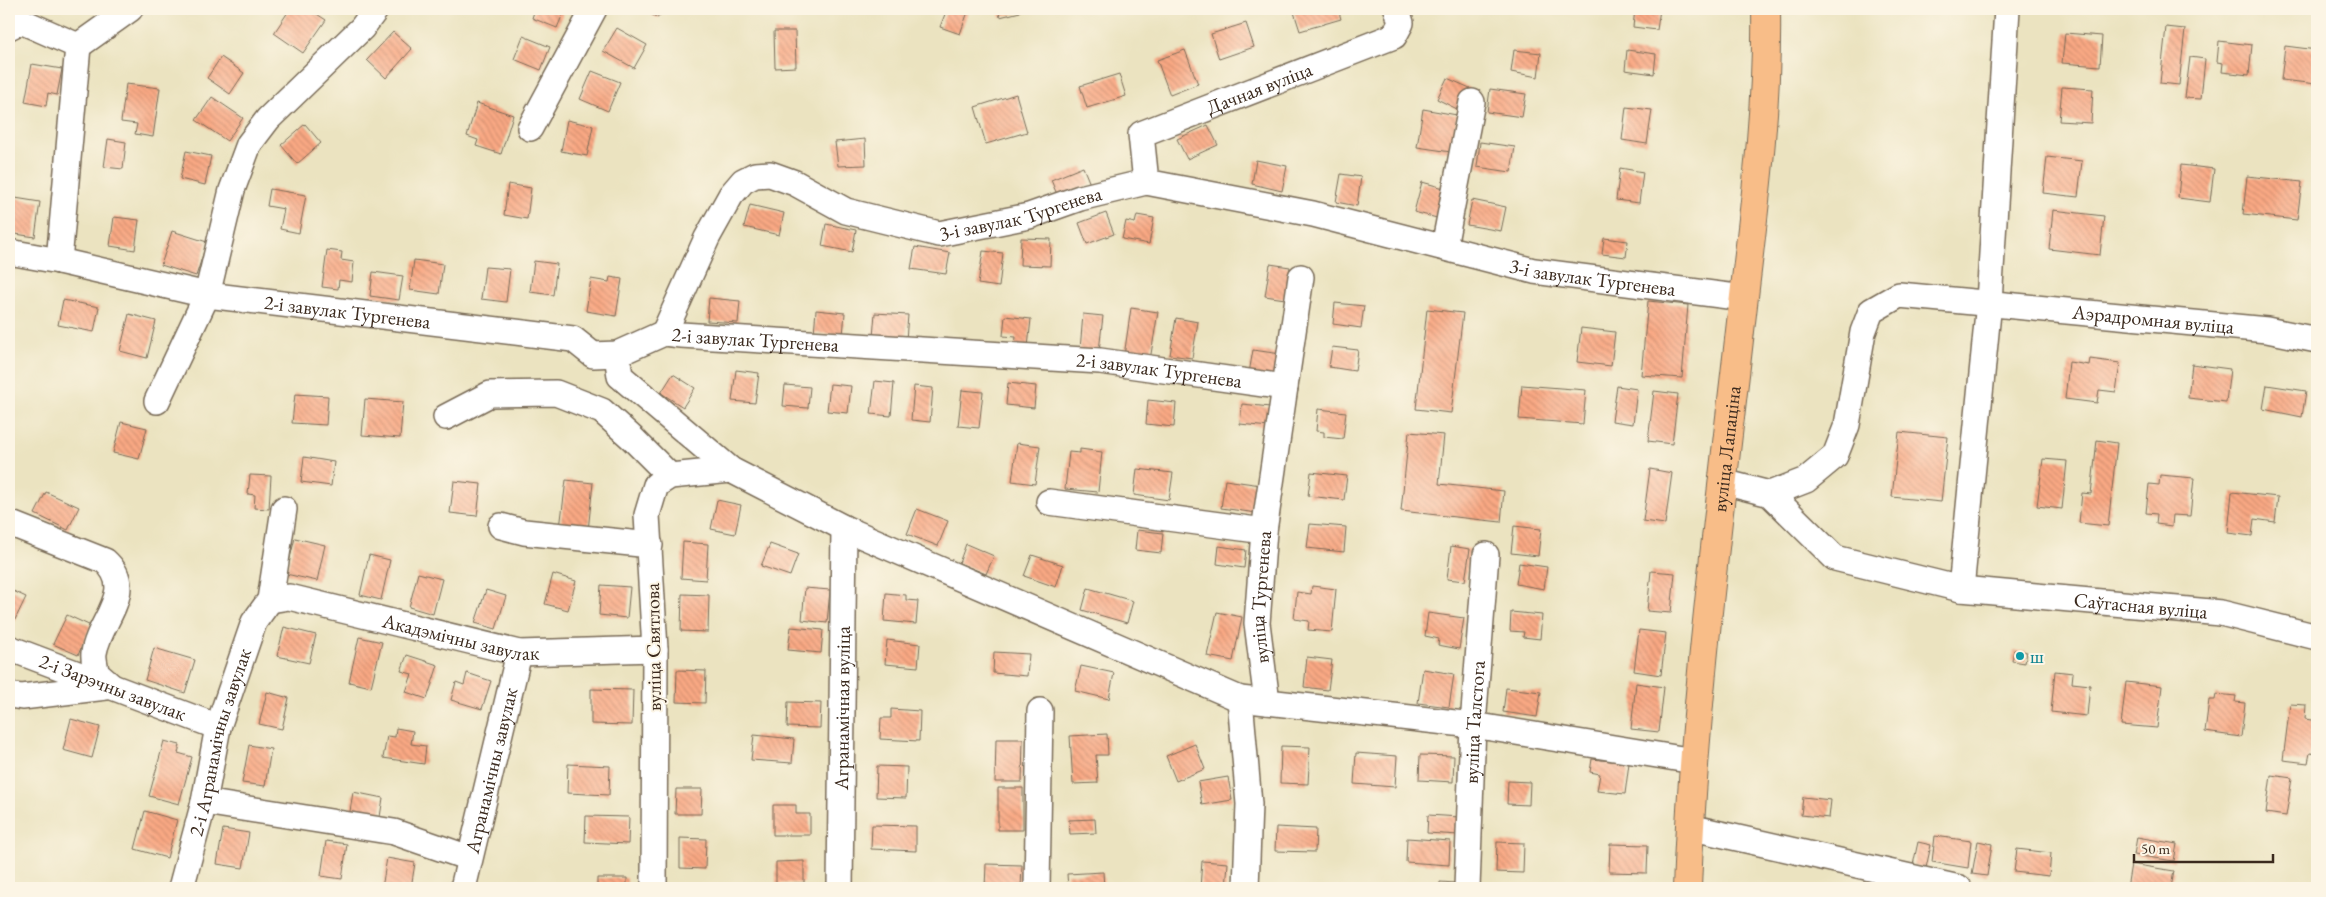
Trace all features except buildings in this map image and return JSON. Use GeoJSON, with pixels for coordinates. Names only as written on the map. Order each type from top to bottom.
{"type":"FeatureCollection","features":[{"type":"Feature","properties":{"kind":"main road","name":"вуліца Лапаціна"},"geometry":{"type":"LineString","coordinates":[[1687,888],[1694,761],[1723,482],[1760,160],[1767,65],[1766,9]]}},
{"type":"Feature","properties":{"kind":"street"},"geometry":{"type":"LineString","coordinates":[[59,261],[78,46],[130,9]]}},
{"type":"Feature","properties":{"kind":"street"},"geometry":{"type":"LineString","coordinates":[[157,401],[207,295],[232,190],[249,144],[268,119],[362,28],[376,9]]}},
{"type":"Feature","properties":{"kind":"street"},"geometry":{"type":"LineString","coordinates":[[530,128],[594,9]]}},
{"type":"Feature","properties":{"kind":"street","name":"Дачная вуліца"},"geometry":{"type":"LineString","coordinates":[[1146,182],[1142,134],[1394,36],[1401,24],[1397,9]]}},
{"type":"Feature","properties":{"kind":"street"},"geometry":{"type":"LineString","coordinates":[[1961,589],[1989,302],[2007,9]]}},
{"type":"Feature","properties":{"kind":"street"},"geometry":{"type":"LineString","coordinates":[[9,27],[21,21],[78,46]]}},
{"type":"Feature","properties":{"kind":"street"},"geometry":{"type":"LineString","coordinates":[[1444,248],[1472,102]]}},
{"type":"Feature","properties":{"kind":"street","name":"3-і завулак Тургенева"},"geometry":{"type":"LineString","coordinates":[[664,332],[707,238],[731,195],[743,181],[755,175],[770,174],[795,184],[846,211],[939,234],[1029,216],[1080,198],[1146,182],[1313,214],[1534,271],[1744,298]]}},
{"type":"Feature","properties":{"kind":"street","name":"2-і завулак Тургенева"},"geometry":{"type":"LineString","coordinates":[[9,252],[59,261],[207,295],[573,339],[593,355],[617,354],[664,332],[680,336],[1100,361],[1285,387]]}},
{"type":"Feature","properties":{"kind":"street","name":"вуліца Тургенева"},"geometry":{"type":"LineString","coordinates":[[1267,702],[1258,623],[1264,531],[1301,277]]}},
{"type":"Feature","properties":{"kind":"street","name":"Аэрадромная вуліца"},"geometry":{"type":"LineString","coordinates":[[1770,494],[1806,480],[1835,456],[1847,425],[1863,332],[1871,311],[1899,295],[1989,302],[2267,330],[2317,340]]}},
{"type":"Feature","properties":{"kind":"street"},"geometry":{"type":"LineString","coordinates":[[617,354],[620,376],[732,470],[844,528],[1240,699],[1473,725],[1694,761]]}},
{"type":"Feature","properties":{"kind":"street"},"geometry":{"type":"LineString","coordinates":[[446,417],[490,394],[556,393],[602,411],[670,476],[732,470]]}},
{"type":"Feature","properties":{"kind":"street","name":"вуліца Святлова"},"geometry":{"type":"LineString","coordinates":[[654,888],[655,649],[647,515],[656,485],[670,476]]}},
{"type":"Feature","properties":{"kind":"street"},"geometry":{"type":"LineString","coordinates":[[1723,482],[1770,494]]}},
{"type":"Feature","properties":{"kind":"street","name":"Саўгасная вуліца"},"geometry":{"type":"LineString","coordinates":[[1770,494],[1835,558],[1961,589],[2221,613],[2317,637]]}},
{"type":"Feature","properties":{"kind":"street"},"geometry":{"type":"LineString","coordinates":[[1049,502],[1264,531]]}},
{"type":"Feature","properties":{"kind":"street"},"geometry":{"type":"LineString","coordinates":[[270,600],[284,509]]}},
{"type":"Feature","properties":{"kind":"street"},"geometry":{"type":"LineString","coordinates":[[9,523],[105,561],[114,569],[117,595],[94,653],[96,673],[111,686]]}},
{"type":"Feature","properties":{"kind":"street"},"geometry":{"type":"LineString","coordinates":[[501,526],[524,532],[650,545]]}},
{"type":"Feature","properties":{"kind":"street","name":"Агранамічная вуліца"},"geometry":{"type":"LineString","coordinates":[[840,888],[844,528]]}},
{"type":"Feature","properties":{"kind":"street","name":"вуліца Талстога"},"geometry":{"type":"LineString","coordinates":[[1466,888],[1473,725],[1486,555]]}},
{"type":"Feature","properties":{"kind":"street","name":"Акадэмічны завулак"},"geometry":{"type":"LineString","coordinates":[[270,600],[289,597],[519,653],[655,649]]}},
{"type":"Feature","properties":{"kind":"street","name":"2-і Агранамічны завулак"},"geometry":{"type":"LineString","coordinates":[[181,888],[204,802],[218,727],[254,622],[270,600]]}},
{"type":"Feature","properties":{"kind":"street","name":"2-і Зарэчны завулак"},"geometry":{"type":"LineString","coordinates":[[9,648],[218,727]]}},
{"type":"Feature","properties":{"kind":"street","name":"Агранамічны завулак"},"geometry":{"type":"LineString","coordinates":[[463,888],[519,653]]}},
{"type":"Feature","properties":{"kind":"street"},"geometry":{"type":"LineString","coordinates":[[9,695],[22,697],[111,686]]}},
{"type":"Feature","properties":{"kind":"street"},"geometry":{"type":"LineString","coordinates":[[1240,699],[1249,804],[1246,888]]}},
{"type":"Feature","properties":{"kind":"street"},"geometry":{"type":"LineString","coordinates":[[1037,888],[1040,710]]}},
{"type":"Feature","properties":{"kind":"street"},"geometry":{"type":"LineString","coordinates":[[204,802],[394,832],[469,858]]}},
{"type":"Feature","properties":{"kind":"street"},"geometry":{"type":"LineString","coordinates":[[1689,827],[1959,888]]}},
{"type":"Feature","properties":{"kind":"place","name":"ш"},"geometry":{"type":"Point","coordinates":[2020,656]}}]}
